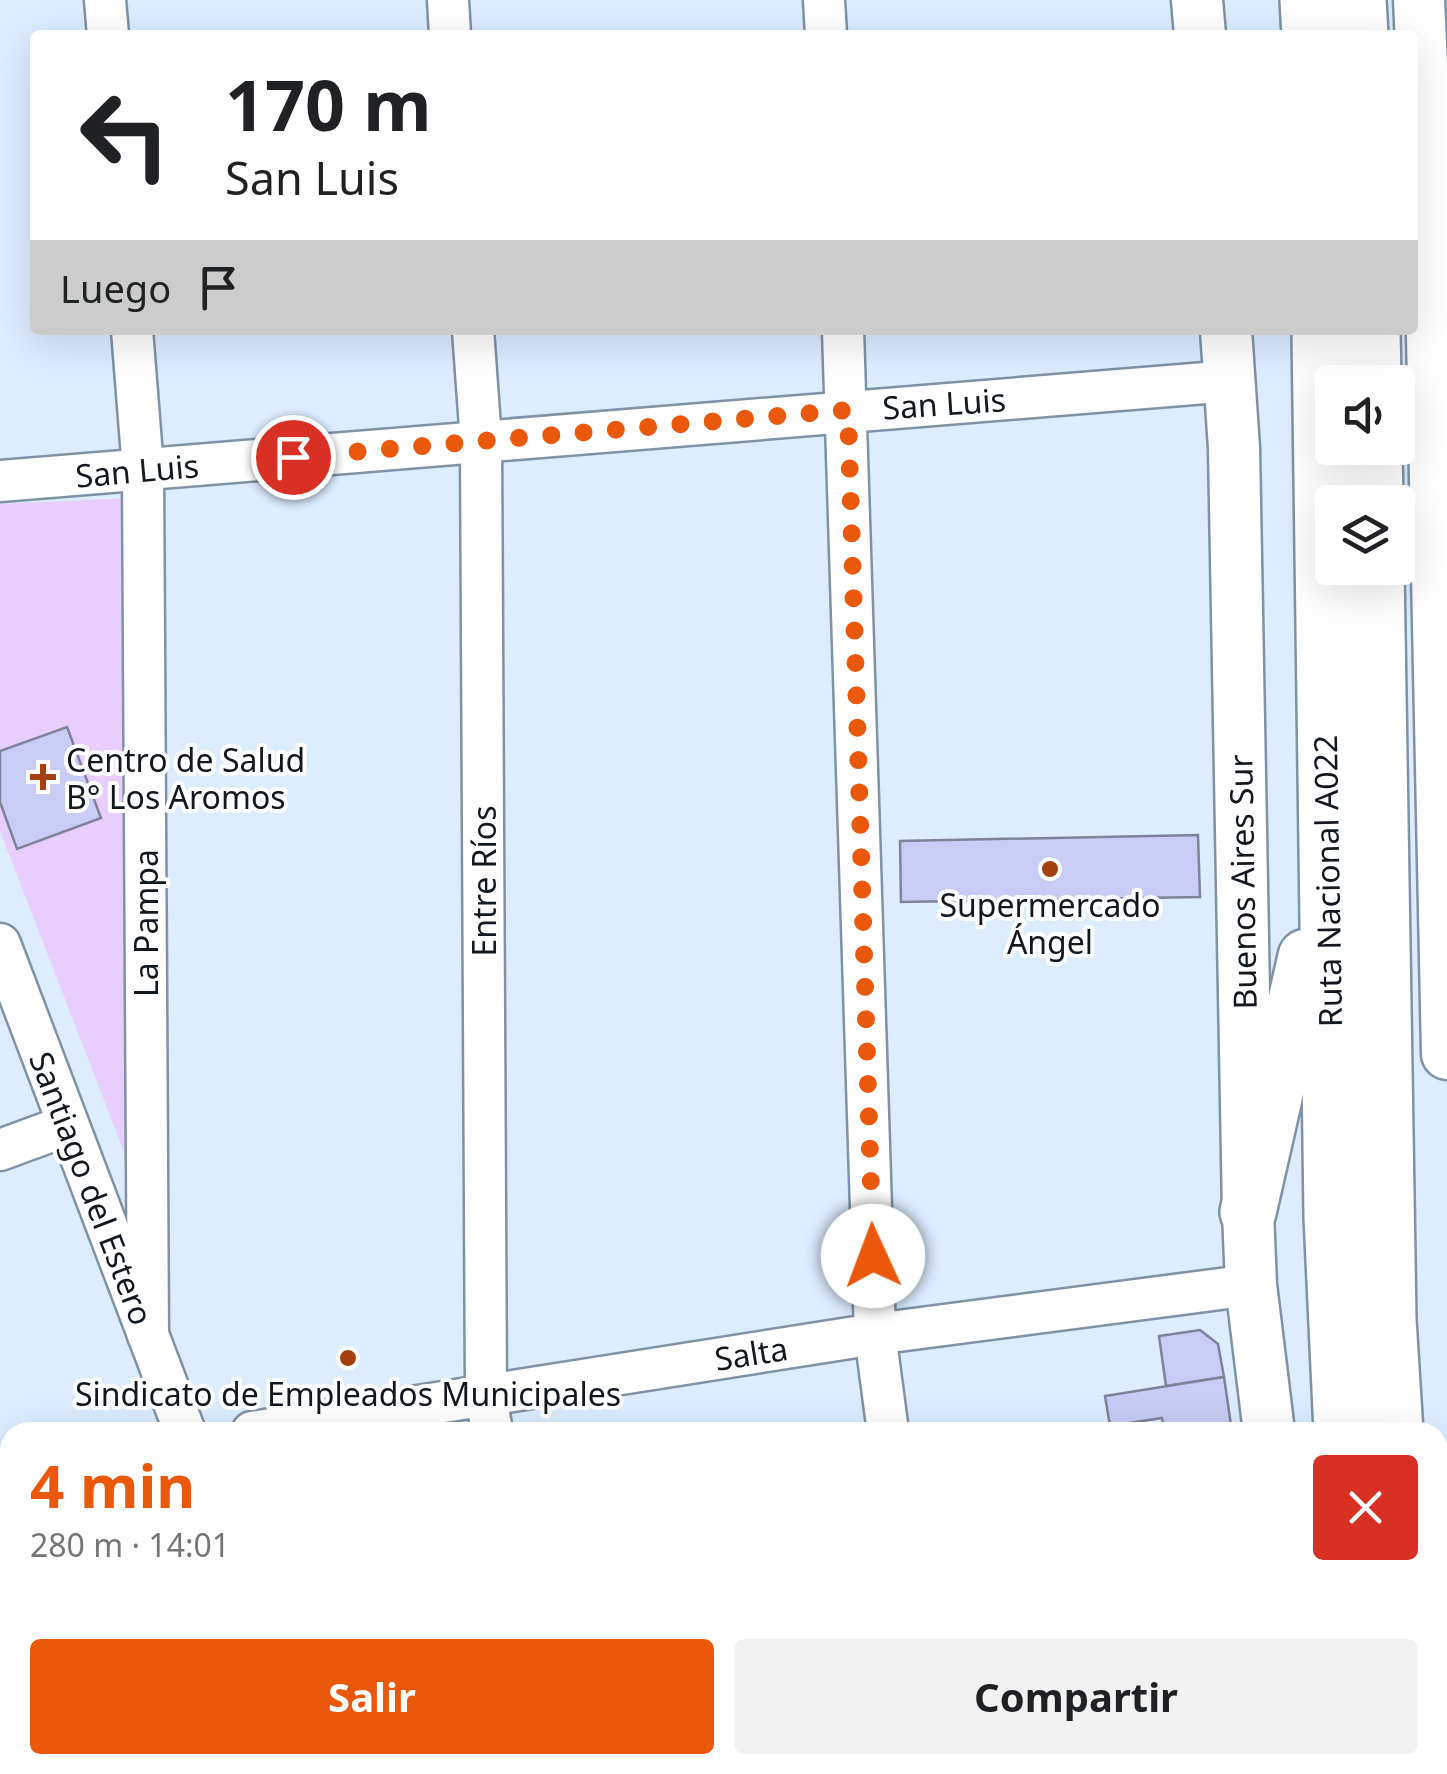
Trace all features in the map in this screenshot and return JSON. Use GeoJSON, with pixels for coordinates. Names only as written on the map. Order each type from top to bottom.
{"type":"FeatureCollection","features":[{"type":"Feature","properties":{"kind":"highway"},"geometry":{"type":"LineString","coordinates":[[1308,0],[1310,30]]}},
{"type":"Feature","properties":{"kind":"highway"},"geometry":{"type":"LineString","coordinates":[[1358,0],[1360,30]]}},
{"type":"Feature","properties":{"kind":"highway","name":"Ruta Nacional A022"},"geometry":{"type":"LineString","coordinates":[[1320,335],[1332,1217],[1342,1422]]}},
{"type":"Feature","properties":{"kind":"highway"},"geometry":{"type":"LineString","coordinates":[[1372,335],[1373,365]]}},
{"type":"Feature","properties":{"kind":"highway","name":"Ruta Nacional A022"},"geometry":{"type":"LineString","coordinates":[[1376,585],[1388,1320],[1394,1422]]}},
{"type":"Feature","properties":{"kind":"highway"},"geometry":{"type":"LineString","coordinates":[[1248,1212],[1326,871]]}},
{"type":"Feature","properties":{"kind":"main road"},"geometry":{"type":"LineString","coordinates":[[1197,0],[1200,30]]}},
{"type":"Feature","properties":{"kind":"main road"},"geometry":{"type":"LineString","coordinates":[[1419,0],[1430,240],[1447,1054]]}},
{"type":"Feature","properties":{"kind":"main road","name":"Buenos Aires Sur"},"geometry":{"type":"LineString","coordinates":[[1226,335],[1234,448],[1248,1212],[1251,1285],[1268,1422]]}},
{"type":"Feature","properties":{"kind":"street"},"geometry":{"type":"LineString","coordinates":[[105,0],[108,30]]}},
{"type":"Feature","properties":{"kind":"street"},"geometry":{"type":"LineString","coordinates":[[448,0],[450,30]]}},
{"type":"Feature","properties":{"kind":"street"},"geometry":{"type":"LineString","coordinates":[[824,0],[826,30]]}},
{"type":"Feature","properties":{"kind":"street","name":"La Pampa"},"geometry":{"type":"LineString","coordinates":[[132,335],[142,469],[148,1336]]}},
{"type":"Feature","properties":{"kind":"street","name":"Entre Ríos"},"geometry":{"type":"LineString","coordinates":[[472,335],[481,441],[489,1414]]}},
{"type":"Feature","properties":{"kind":"street"},"geometry":{"type":"LineString","coordinates":[[843,335],[876,1334],[887,1422]]}},
{"type":"Feature","properties":{"kind":"street","name":"San Luis"},"geometry":{"type":"LineString","coordinates":[[0,481],[1230,381]]}},
{"type":"Feature","properties":{"kind":"street","name":"Santiago del Estero"},"geometry":{"type":"LineString","coordinates":[[0,944],[181,1422]]}},
{"type":"Feature","properties":{"kind":"street"},"geometry":{"type":"LineString","coordinates":[[0,1150],[68,1124]]}},
{"type":"Feature","properties":{"kind":"street","name":"Salta"},"geometry":{"type":"LineString","coordinates":[[384,1422],[489,1414],[876,1334],[1251,1285]]}},
{"type":"Feature","properties":{"kind":"shaded area"},"geometry":{"type":"Polygon","coordinates":[[[132,498],[126,1157],[0,831],[0,504],[132,498]]]}},
{"type":"Feature","properties":{"kind":"building","name":"Centro de Salud B° Los Aromos"},"geometry":{"type":"Polygon","coordinates":[[[67,727],[101,818],[17,849],[0,802],[0,751],[67,727]]]}},
{"type":"Feature","properties":{"kind":"building","name":"Supermercado Ángel"},"geometry":{"type":"Polygon","coordinates":[[[1198,835],[1200,897],[901,902],[900,841],[1198,835]]]}},
{"type":"Feature","properties":{"kind":"building"},"geometry":{"type":"Polygon","coordinates":[[[1200,1330],[1218,1344],[1224,1377],[1166,1386],[1159,1336],[1200,1330]]]}},
{"type":"Feature","properties":{"kind":"building"},"geometry":{"type":"Polygon","coordinates":[[[1224,1377],[1231,1422],[1163,1422],[1162,1418],[1109,1422],[1105,1396],[1224,1377]]]}},
{"type":"Feature","properties":{"kind":"place","name":"Centro de Salud B° Los Aromos"},"geometry":{"type":"Point","coordinates":[43,777]}},
{"type":"Feature","properties":{"kind":"place","name":"Supermercado Ángel"},"geometry":{"type":"Point","coordinates":[1050,869]}},
{"type":"Feature","properties":{"kind":"place","name":"Sindicato de Empleados Municipales"},"geometry":{"type":"Point","coordinates":[348,1358]}},
{"type":"Feature","properties":{"kind":"route"},"geometry":{"type":"LineString","coordinates":[[293,457],[848,410],[873,1256]]}}]}
